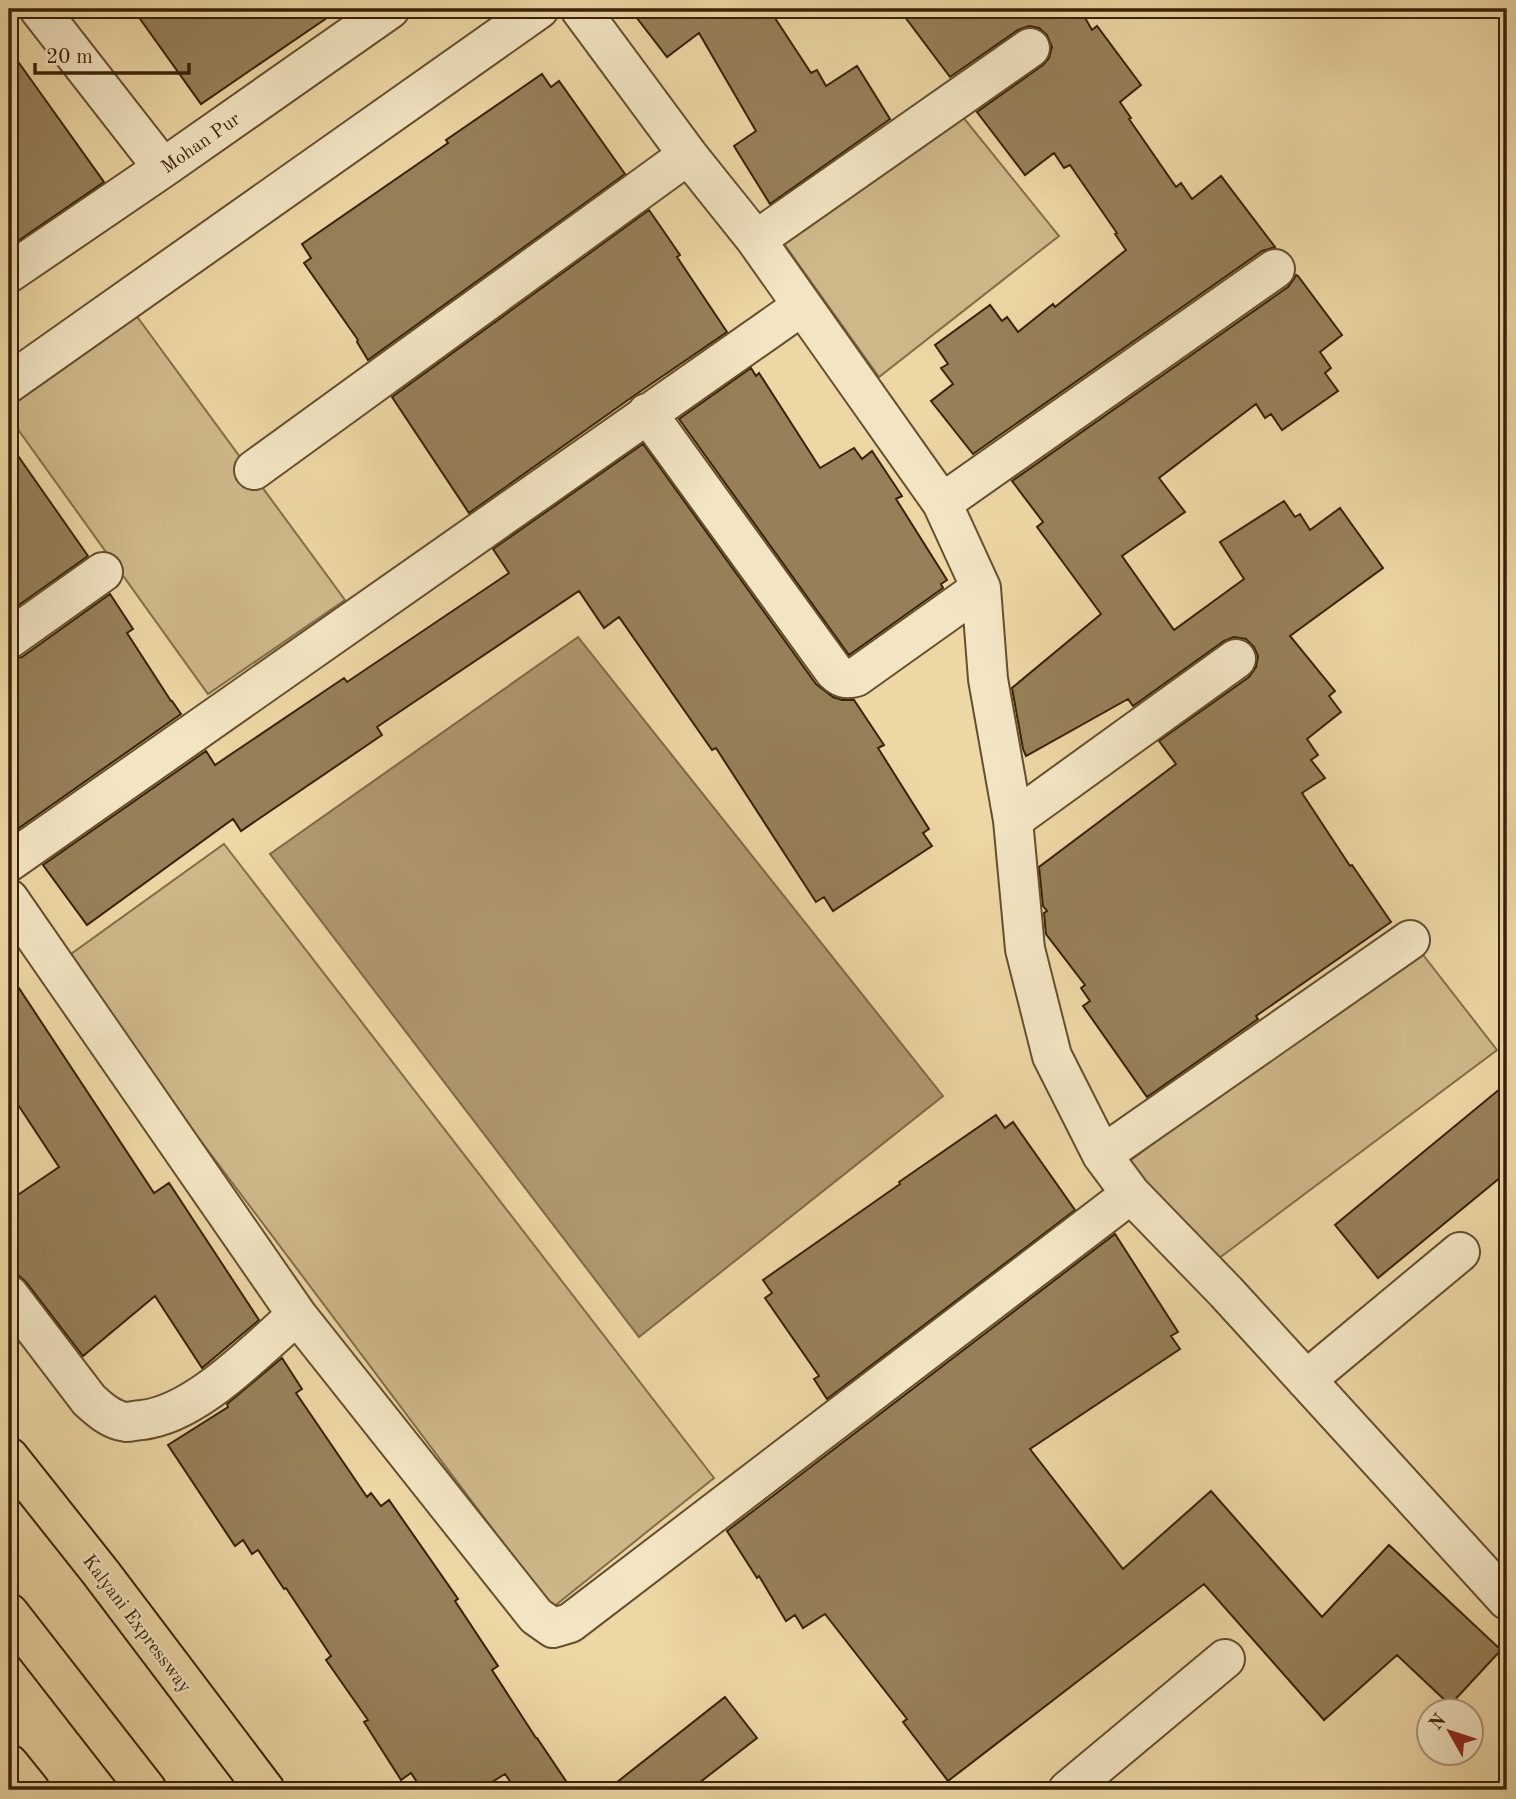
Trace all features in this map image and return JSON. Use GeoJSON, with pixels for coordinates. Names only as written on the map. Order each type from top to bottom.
{"type":"FeatureCollection","features":[{"type":"Feature","properties":{"kind":"highway","name":"Kalyani Expressway"},"geometry":{"type":"LineString","coordinates":[[9,1457],[101,1573],[265,1790]]}},
{"type":"Feature","properties":{"kind":"highway"},"geometry":{"type":"LineString","coordinates":[[9,1613],[146,1790]]}},
{"type":"Feature","properties":{"kind":"highway"},"geometry":{"type":"LineString","coordinates":[[9,1764],[30,1790]]}},
{"type":"Feature","properties":{"kind":"street","name":"Mohan Pur"},"geometry":{"type":"LineString","coordinates":[[9,273],[390,9]]}},
{"type":"Feature","properties":{"kind":"street"},"geometry":{"type":"LineString","coordinates":[[9,383],[539,9]]}},
{"type":"Feature","properties":{"kind":"street"},"geometry":{"type":"LineString","coordinates":[[580,9],[755,240],[943,503],[981,588],[988,679],[1013,820],[1025,949],[1052,1056],[1102,1155],[1131,1194],[1226,1292],[1507,1600]]}},
{"type":"Feature","properties":{"kind":"street"},"geometry":{"type":"LineString","coordinates":[[50,12],[163,168]]}},
{"type":"Feature","properties":{"kind":"street"},"geometry":{"type":"LineString","coordinates":[[755,240],[1030,48]]}},
{"type":"Feature","properties":{"kind":"street"},"geometry":{"type":"LineString","coordinates":[[254,470],[688,155]]}},
{"type":"Feature","properties":{"kind":"street"},"geometry":{"type":"LineString","coordinates":[[943,503],[1275,269]]}},
{"type":"Feature","properties":{"kind":"street"},"geometry":{"type":"LineString","coordinates":[[9,862],[802,306]]}},
{"type":"Feature","properties":{"kind":"street"},"geometry":{"type":"LineString","coordinates":[[647,413],[841,677],[856,677],[981,588]]}},
{"type":"Feature","properties":{"kind":"street"},"geometry":{"type":"LineString","coordinates":[[9,639],[103,572]]}},
{"type":"Feature","properties":{"kind":"street"},"geometry":{"type":"LineString","coordinates":[[1013,820],[1236,659]]}},
{"type":"Feature","properties":{"kind":"street"},"geometry":{"type":"LineString","coordinates":[[9,899],[297,1315],[536,1616],[553,1628],[570,1623],[1131,1194]]}},
{"type":"Feature","properties":{"kind":"street"},"geometry":{"type":"LineString","coordinates":[[1102,1155],[1410,940]]}},
{"type":"Feature","properties":{"kind":"street"},"geometry":{"type":"LineString","coordinates":[[1306,1380],[1460,1252]]}},
{"type":"Feature","properties":{"kind":"street"},"geometry":{"type":"LineString","coordinates":[[9,1296],[89,1400],[105,1414],[125,1422],[155,1419],[182,1408],[219,1383],[297,1315]]}},
{"type":"Feature","properties":{"kind":"street"},"geometry":{"type":"LineString","coordinates":[[1068,1790],[1225,1659]]}},
{"type":"Feature","properties":{"kind":"shaded area"},"geometry":{"type":"Polygon","coordinates":[[[954,106],[1059,236],[879,377],[782,241],[954,106]]]}},
{"type":"Feature","properties":{"kind":"shaded area"},"geometry":{"type":"Polygon","coordinates":[[[127,303],[345,600],[208,694],[9,417],[9,390],[127,303]]]}},
{"type":"Feature","properties":{"kind":"shaded area"},"geometry":{"type":"Polygon","coordinates":[[[578,637],[943,1096],[639,1337],[270,854],[578,637]]]}},
{"type":"Feature","properties":{"kind":"shaded area"},"geometry":{"type":"Polygon","coordinates":[[[224,844],[714,1478],[552,1608],[64,959],[224,844]]]}},
{"type":"Feature","properties":{"kind":"shaded area"},"geometry":{"type":"Polygon","coordinates":[[[1417,947],[1497,1050],[1214,1262],[1123,1166],[1417,947]]]}},
{"type":"Feature","properties":{"kind":"building"},"geometry":{"type":"Polygon","coordinates":[[[133,9],[340,9],[201,104],[133,9]]]}},
{"type":"Feature","properties":{"kind":"building"},"geometry":{"type":"Polygon","coordinates":[[[630,9],[769,9],[811,73],[817,70],[826,86],[857,66],[890,119],[770,204],[734,146],[756,131],[699,33],[667,57],[630,9]]]}},
{"type":"Feature","properties":{"kind":"building"},"geometry":{"type":"Polygon","coordinates":[[[899,9],[1080,9],[1092,30],[1097,26],[1141,85],[1120,102],[1176,187],[1181,183],[1192,199],[1221,176],[1275,247],[1262,251],[973,454],[931,401],[953,384],[941,368],[948,364],[935,345],[990,305],[1002,321],[1007,317],[1018,332],[1053,304],[1055,307],[1126,250],[1070,165],[1064,168],[1054,153],[1025,175],[977,112],[1043,65],[1049,58],[1052,47],[1047,35],[1039,28],[1029,26],[1018,30],[950,77],[899,9]]]}},
{"type":"Feature","properties":{"kind":"building"},"geometry":{"type":"Polygon","coordinates":[[[9,49],[104,182],[9,247],[9,49]]]}},
{"type":"Feature","properties":{"kind":"building"},"geometry":{"type":"Polygon","coordinates":[[[542,74],[551,87],[559,81],[625,174],[368,360],[358,340],[304,263],[311,258],[302,244],[542,74]]]}},
{"type":"Feature","properties":{"kind":"building"},"geometry":{"type":"Polygon","coordinates":[[[649,210],[727,332],[469,513],[392,397],[649,210]]]}},
{"type":"Feature","properties":{"kind":"building"},"geometry":{"type":"Polygon","coordinates":[[[1296,275],[1342,335],[1320,352],[1331,368],[1325,373],[1338,391],[1282,430],[1271,414],[1265,418],[1256,404],[1159,478],[1185,512],[1122,556],[1174,630],[1244,579],[1220,542],[1284,501],[1295,517],[1300,514],[1310,530],[1340,508],[1383,568],[1290,636],[1335,691],[1329,696],[1341,712],[1307,739],[1318,755],[1311,760],[1325,778],[1302,793],[1391,922],[1256,1016],[1258,1019],[1147,1097],[1083,1006],[1090,1001],[1081,988],[1085,985],[1046,934],[1044,913],[1047,911],[1043,906],[1039,867],[1176,764],[1159,741],[1249,677],[1256,667],[1258,656],[1246,639],[1234,637],[1224,641],[1133,706],[1128,699],[1026,756],[1012,688],[1101,614],[1037,527],[1043,522],[1012,481],[1288,287],[1296,275]]]}},
{"type":"Feature","properties":{"kind":"building"},"geometry":{"type":"Polygon","coordinates":[[[751,368],[756,376],[759,373],[820,468],[854,448],[862,459],[872,451],[902,496],[896,499],[947,580],[941,584],[943,588],[849,655],[679,419],[751,368]]]}},
{"type":"Feature","properties":{"kind":"building"},"geometry":{"type":"Polygon","coordinates":[[[9,443],[88,556],[9,612],[9,443]]]}},
{"type":"Feature","properties":{"kind":"building"},"geometry":{"type":"Polygon","coordinates":[[[643,444],[816,684],[833,697],[854,700],[884,745],[878,748],[929,829],[923,833],[932,846],[833,911],[824,897],[816,902],[716,748],[712,750],[619,617],[604,628],[579,591],[377,727],[382,735],[241,831],[233,819],[87,925],[43,865],[206,751],[215,765],[344,678],[347,682],[509,573],[493,549],[643,444]]]}},
{"type":"Feature","properties":{"kind":"building"},"geometry":{"type":"Polygon","coordinates":[[[110,594],[133,629],[127,633],[181,714],[9,835],[9,660],[22,657],[110,594]]]}},
{"type":"Feature","properties":{"kind":"building"},"geometry":{"type":"Polygon","coordinates":[[[9,973],[154,1193],[169,1183],[259,1320],[202,1368],[155,1296],[83,1356],[26,1282],[18,1275],[9,1274],[9,1201],[59,1167],[9,1091],[9,973]]]}},
{"type":"Feature","properties":{"kind":"building"},"geometry":{"type":"Polygon","coordinates":[[[1507,1083],[1507,1172],[1378,1278],[1335,1225],[1507,1083]]]}},
{"type":"Feature","properties":{"kind":"building"},"geometry":{"type":"Polygon","coordinates":[[[996,1115],[1005,1128],[1013,1122],[1075,1210],[827,1399],[814,1379],[819,1376],[765,1298],[772,1293],[763,1280],[996,1115]]]}},
{"type":"Feature","properties":{"kind":"building"},"geometry":{"type":"Polygon","coordinates":[[[1115,1234],[1178,1332],[1171,1336],[1180,1349],[1030,1449],[1123,1569],[1211,1491],[1322,1617],[1389,1545],[1501,1650],[1456,1698],[1443,1698],[1397,1655],[1324,1720],[1204,1584],[948,1781],[903,1722],[907,1719],[825,1614],[803,1628],[795,1615],[786,1621],[727,1531],[1115,1234]]]}},
{"type":"Feature","properties":{"kind":"building"},"geometry":{"type":"Polygon","coordinates":[[[282,1358],[302,1389],[296,1393],[367,1497],[371,1493],[381,1506],[389,1500],[458,1599],[455,1601],[498,1666],[492,1670],[572,1790],[516,1790],[505,1774],[479,1790],[422,1790],[411,1773],[401,1780],[364,1722],[368,1720],[326,1660],[331,1656],[286,1588],[284,1589],[258,1550],[252,1554],[243,1540],[235,1546],[168,1445],[228,1407],[227,1404],[282,1358]]]}},
{"type":"Feature","properties":{"kind":"building"},"geometry":{"type":"Polygon","coordinates":[[[725,1697],[757,1738],[690,1790],[607,1790],[725,1697]]]}}]}
